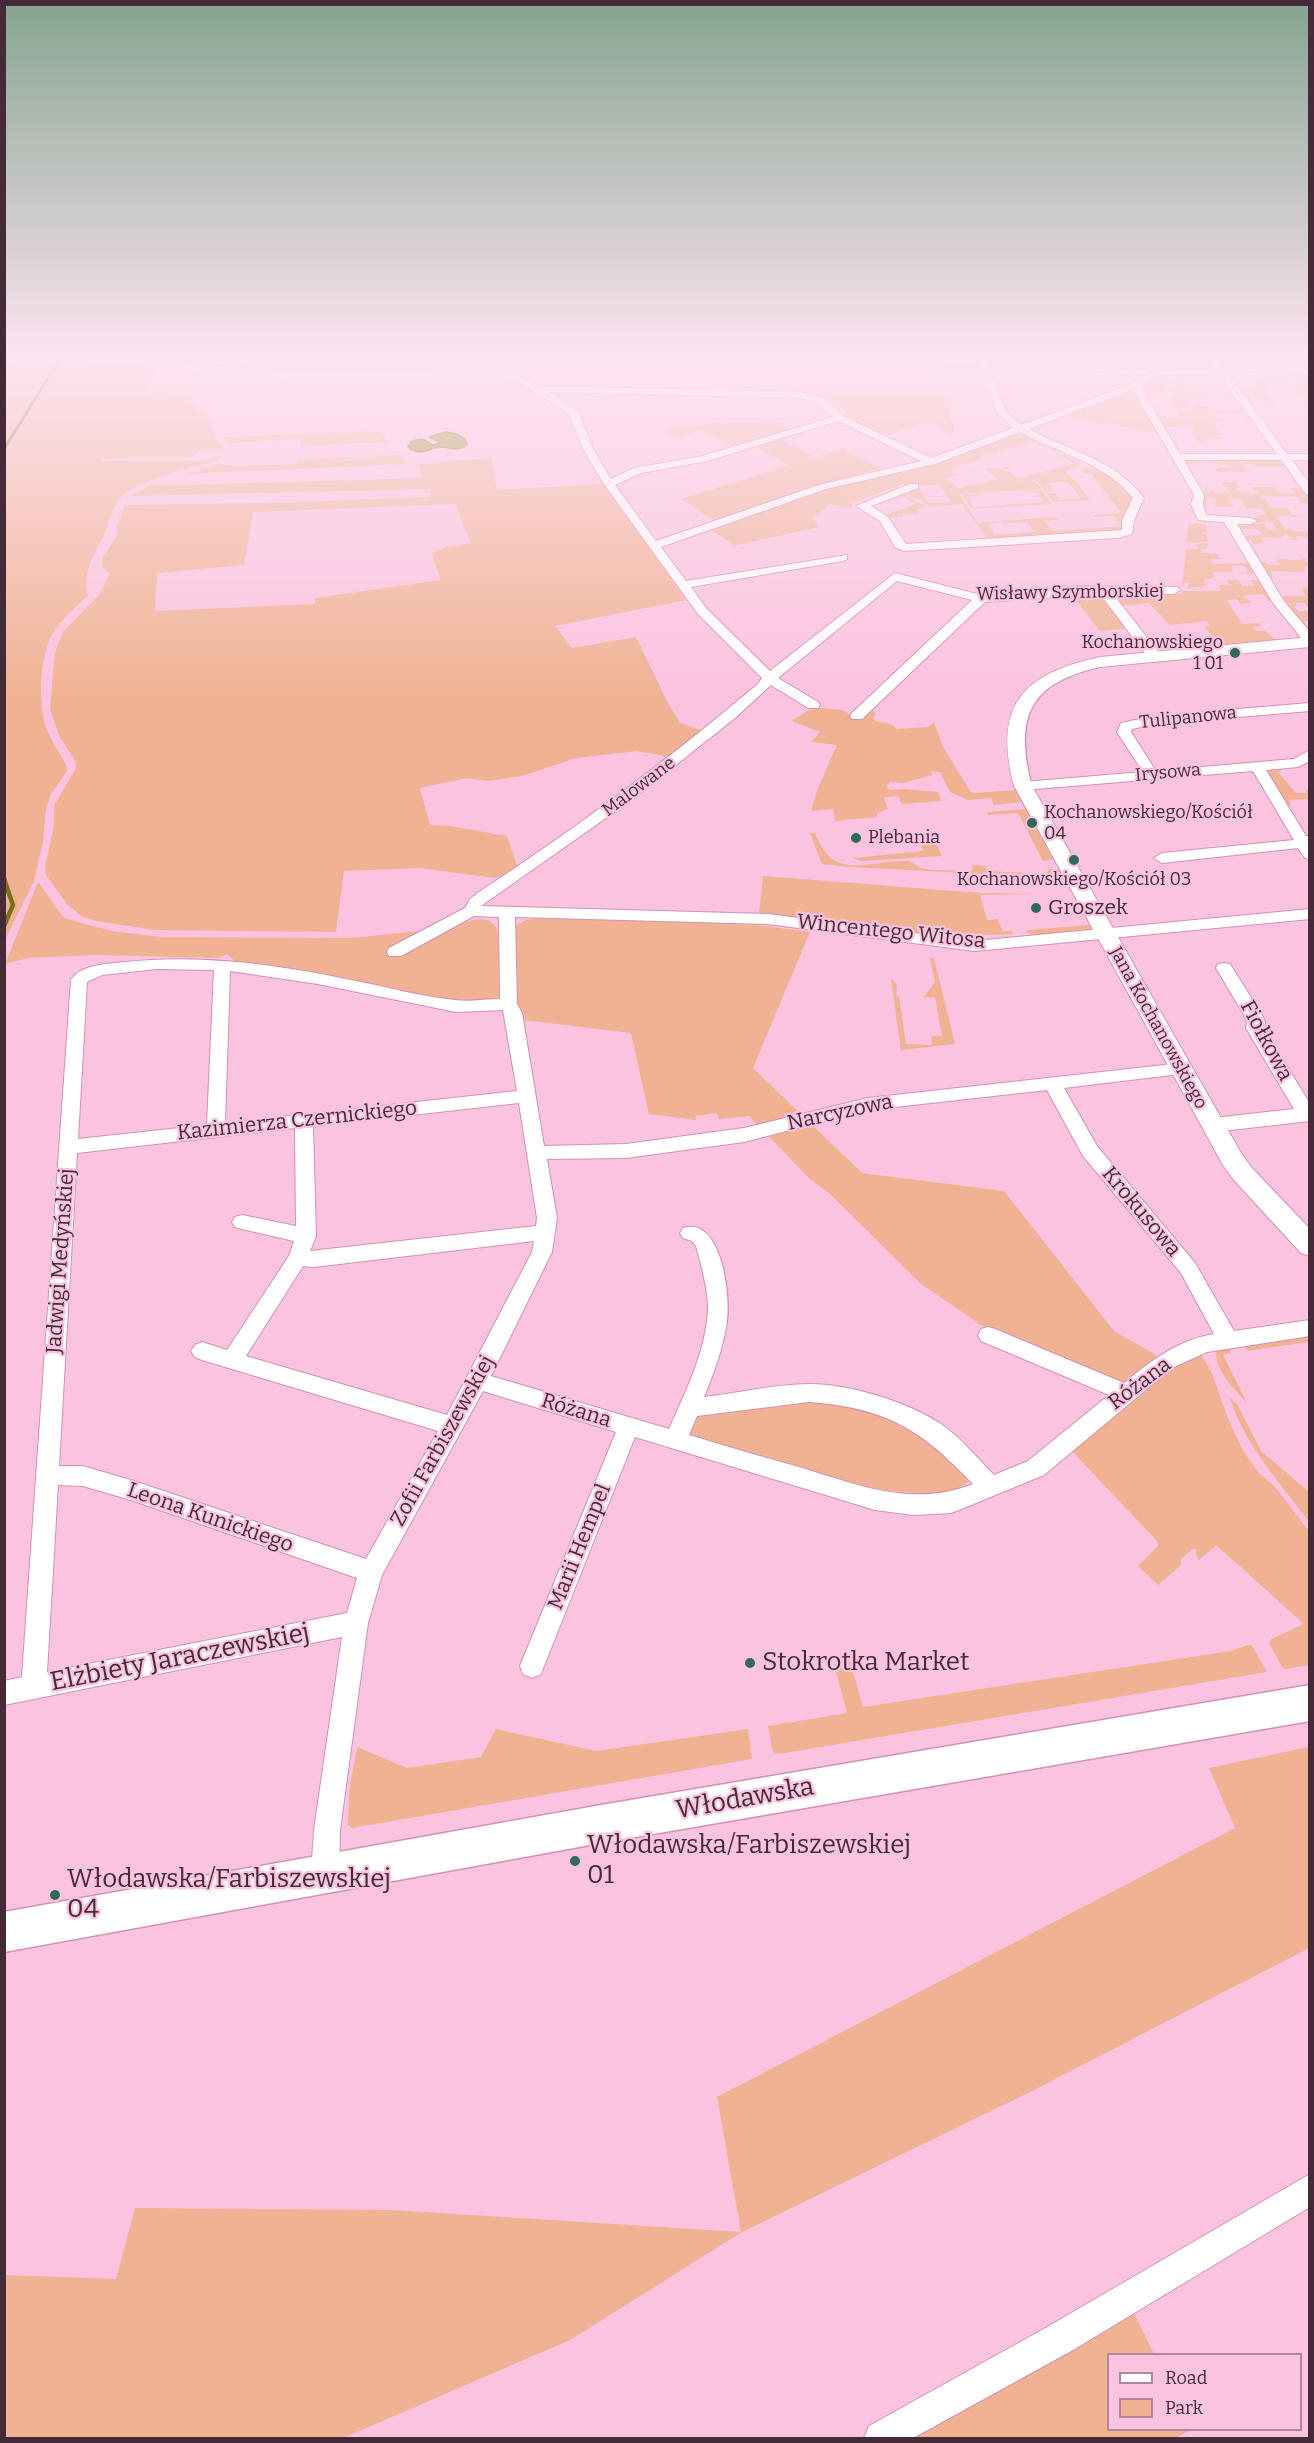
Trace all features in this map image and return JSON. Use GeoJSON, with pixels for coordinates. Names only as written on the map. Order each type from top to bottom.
{"type":"FeatureCollection","features":[{"type":"Feature","properties":{"kind":"main road","name":"Włodawska"},"geometry":{"type":"LineString","coordinates":[[4,1932],[909,1770],[1310,1703]]}},
{"type":"Feature","properties":{"kind":"street"},"geometry":{"type":"LineString","coordinates":[[601,471],[702,611],[761,667],[769,678],[813,705]]}},
{"type":"Feature","properties":{"kind":"street"},"geometry":{"type":"LineString","coordinates":[[609,484],[636,471]]}},
{"type":"Feature","properties":{"kind":"street"},"geometry":{"type":"LineString","coordinates":[[655,545],[823,487],[892,471]]}},
{"type":"Feature","properties":{"kind":"street"},"geometry":{"type":"LineString","coordinates":[[914,486],[862,506],[884,519],[899,545],[904,548],[1128,532],[1130,515],[1139,498],[1132,488],[1109,471]]}},
{"type":"Feature","properties":{"kind":"street"},"geometry":{"type":"LineString","coordinates":[[1181,471],[1191,501],[1202,518],[1251,521]]}},
{"type":"Feature","properties":{"kind":"street"},"geometry":{"type":"LineString","coordinates":[[1295,471],[1310,492]]}},
{"type":"Feature","properties":{"kind":"street"},"geometry":{"type":"LineString","coordinates":[[1228,520],[1279,603],[1310,642]]}},
{"type":"Feature","properties":{"kind":"street"},"geometry":{"type":"LineString","coordinates":[[683,585],[843,558]]}},
{"type":"Feature","properties":{"kind":"street","name":"Wisławy Szymborskiej"},"geometry":{"type":"LineString","coordinates":[[895,577],[981,598],[1103,590],[1174,590]]}},
{"type":"Feature","properties":{"kind":"street","name":"Malowane"},"geometry":{"type":"LineString","coordinates":[[395,952],[471,911],[485,895],[559,847],[689,750],[763,687],[769,678],[895,577]]}},
{"type":"Feature","properties":{"kind":"street"},"geometry":{"type":"LineString","coordinates":[[1103,590],[1155,657]]}},
{"type":"Feature","properties":{"kind":"street"},"geometry":{"type":"LineString","coordinates":[[857,716],[981,598]]}},
{"type":"Feature","properties":{"kind":"street","name":"Jana Kochanowskiego"},"geometry":{"type":"LineString","coordinates":[[1310,642],[1081,666],[1054,676],[1037,688],[1018,714],[1015,728],[1023,786],[1213,1125],[1238,1168],[1310,1246]]}},
{"type":"Feature","properties":{"kind":"street","name":"Tulipanowa"},"geometry":{"type":"LineString","coordinates":[[1152,775],[1124,732],[1125,726],[1154,720],[1310,707]]}},
{"type":"Feature","properties":{"kind":"street","name":"Irysowa"},"geometry":{"type":"LineString","coordinates":[[1023,786],[1298,763],[1306,760]]}},
{"type":"Feature","properties":{"kind":"street"},"geometry":{"type":"LineString","coordinates":[[1257,766],[1305,840],[1310,855]]}},
{"type":"Feature","properties":{"kind":"street"},"geometry":{"type":"LineString","coordinates":[[1162,858],[1290,846],[1305,840]]}},
{"type":"Feature","properties":{"kind":"street","name":"Wincentego Witosa"},"geometry":{"type":"LineString","coordinates":[[471,911],[507,914],[768,919],[975,945],[1310,914]]}},
{"type":"Feature","properties":{"kind":"street","name":"Zofii Farbiszewskiej"},"geometry":{"type":"LineString","coordinates":[[325,1874],[327,1830],[357,1623],[371,1572],[478,1381],[542,1252],[546,1232],[547,1218],[511,1008],[507,914]]}},
{"type":"Feature","properties":{"kind":"street"},"geometry":{"type":"LineString","coordinates":[[216,1130],[222,964],[437,1004],[511,1008]]}},
{"type":"Feature","properties":{"kind":"street","name":"Jadwigi Medyńskiej"},"geometry":{"type":"LineString","coordinates":[[34,1687],[79,980],[94,972],[141,965],[222,964]]}},
{"type":"Feature","properties":{"kind":"street","name":"Fiołkowa"},"geometry":{"type":"LineString","coordinates":[[1224,968],[1253,1015],[1256,1022],[1255,1028],[1308,1114]]}},
{"type":"Feature","properties":{"kind":"street","name":"Narcyzowa"},"geometry":{"type":"LineString","coordinates":[[536,1154],[558,1151],[626,1151],[733,1137],[868,1104],[1182,1069]]}},
{"type":"Feature","properties":{"kind":"street","name":"Krokusowa"},"geometry":{"type":"LineString","coordinates":[[1053,1084],[1090,1151],[1188,1268],[1228,1340]]}},
{"type":"Feature","properties":{"kind":"street","name":"Kazimierza Czernickiego"},"geometry":{"type":"LineString","coordinates":[[68,1147],[526,1096]]}},
{"type":"Feature","properties":{"kind":"street"},"geometry":{"type":"LineString","coordinates":[[1213,1125],[1308,1114]]}},
{"type":"Feature","properties":{"kind":"street"},"geometry":{"type":"LineString","coordinates":[[232,1360],[298,1258],[306,1236],[304,1119]]}},
{"type":"Feature","properties":{"kind":"street"},"geometry":{"type":"LineString","coordinates":[[242,1221],[306,1236]]}},
{"type":"Feature","properties":{"kind":"street"},"geometry":{"type":"LineString","coordinates":[[298,1258],[314,1259],[546,1232]]}},
{"type":"Feature","properties":{"kind":"street"},"geometry":{"type":"LineString","coordinates":[[675,1441],[717,1328],[718,1305],[705,1243],[699,1236],[690,1233]]}},
{"type":"Feature","properties":{"kind":"street","name":"Różana"},"geometry":{"type":"LineString","coordinates":[[478,1381],[628,1428],[875,1500],[914,1505],[951,1503],[1036,1468],[1165,1362],[1185,1352],[1204,1344],[1310,1328]]}},
{"type":"Feature","properties":{"kind":"street"},"geometry":{"type":"LineString","coordinates":[[988,1335],[1126,1393]]}},
{"type":"Feature","properties":{"kind":"street"},"geometry":{"type":"LineString","coordinates":[[202,1350],[452,1426]]}},
{"type":"Feature","properties":{"kind":"street"},"geometry":{"type":"LineString","coordinates":[[689,1408],[809,1393],[825,1394],[866,1404],[923,1425],[955,1451],[990,1486]]}},
{"type":"Feature","properties":{"kind":"street","name":"Marii Hempel"},"geometry":{"type":"LineString","coordinates":[[532,1666],[628,1428]]}},
{"type":"Feature","properties":{"kind":"street","name":"Leona Kunickiego"},"geometry":{"type":"LineString","coordinates":[[47,1475],[82,1476],[134,1491],[371,1572]]}},
{"type":"Feature","properties":{"kind":"street","name":"Elżbiety Jaraczewskiej"},"geometry":{"type":"LineString","coordinates":[[4,1693],[357,1623]]}},
{"type":"Feature","properties":{"kind":"street"},"geometry":{"type":"LineString","coordinates":[[881,2439],[1061,2338],[1310,2188]]}},
{"type":"Feature","properties":{"kind":"green space"},"geometry":{"type":"Polygon","coordinates":[[[5,471],[179,471],[150,480],[119,500],[113,509],[89,568],[88,596],[60,623],[49,642],[43,665],[41,703],[49,735],[67,771],[51,794],[46,809],[43,842],[34,881],[5,940],[5,471]]]}},
{"type":"Feature","properties":{"kind":"green space"},"geometry":{"type":"Polygon","coordinates":[[[194,471],[250,471],[183,474],[194,471]]]}},
{"type":"Feature","properties":{"kind":"green space"},"geometry":{"type":"Polygon","coordinates":[[[421,471],[493,471],[497,490],[604,484],[686,600],[555,626],[572,648],[636,637],[680,723],[703,731],[670,757],[637,751],[576,758],[522,776],[488,781],[466,778],[420,788],[430,825],[450,826],[507,836],[518,869],[495,878],[420,868],[344,871],[336,932],[154,930],[96,921],[81,916],[67,904],[46,875],[45,867],[54,825],[54,806],[76,768],[75,760],[59,736],[50,709],[55,652],[63,632],[98,596],[110,574],[102,566],[103,557],[117,535],[117,524],[125,505],[275,503],[430,497],[430,489],[130,496],[148,486],[423,478],[421,471]],[[455,504],[253,512],[244,565],[157,573],[155,611],[315,604],[315,598],[441,580],[432,554],[447,547],[471,543],[455,504]]]}},
{"type":"Feature","properties":{"kind":"green space"},"geometry":{"type":"Polygon","coordinates":[[[771,471],[870,471],[833,482],[901,471],[954,471],[951,473],[960,474],[944,478],[959,488],[998,479],[987,471],[1007,471],[1023,480],[1035,481],[1041,489],[1024,490],[1021,487],[1022,490],[959,494],[978,523],[998,521],[1000,523],[988,524],[995,535],[1034,532],[1027,522],[1002,523],[1001,521],[1056,517],[1058,520],[1044,521],[1052,531],[1122,526],[1114,516],[1094,517],[1093,515],[1121,513],[1091,473],[1082,471],[1103,471],[1134,496],[1124,530],[989,541],[962,504],[928,507],[924,502],[904,493],[912,485],[907,483],[854,502],[851,504],[854,506],[848,508],[830,504],[812,518],[819,527],[734,546],[709,528],[719,524],[681,499],[771,471]],[[939,485],[918,486],[929,503],[951,502],[939,485]]]}},
{"type":"Feature","properties":{"kind":"green space"},"geometry":{"type":"Polygon","coordinates":[[[1008,471],[1019,478],[1047,471],[1066,471],[1090,500],[1054,502],[1047,494],[1055,493],[1061,500],[1081,498],[1068,482],[1048,483],[1054,492],[1046,492],[1036,480],[1023,481],[1008,471]]]}},
{"type":"Feature","properties":{"kind":"green space"},"geometry":{"type":"Polygon","coordinates":[[[1217,471],[1247,472],[1218,472],[1217,471]]]}},
{"type":"Feature","properties":{"kind":"green space"},"geometry":{"type":"Polygon","coordinates":[[[1236,482],[1239,487],[1237,491],[1250,494],[1259,494],[1251,487],[1275,487],[1280,493],[1294,493],[1290,488],[1304,489],[1309,497],[1309,503],[1301,503],[1297,497],[1259,496],[1264,498],[1271,508],[1287,508],[1292,515],[1309,515],[1294,517],[1276,515],[1285,529],[1309,533],[1309,538],[1296,536],[1297,540],[1292,540],[1286,534],[1279,538],[1263,537],[1265,543],[1253,544],[1245,536],[1272,534],[1262,534],[1257,529],[1237,527],[1264,523],[1268,530],[1276,529],[1272,522],[1257,522],[1255,516],[1266,515],[1262,508],[1246,508],[1239,498],[1228,499],[1234,507],[1214,507],[1217,499],[1207,497],[1206,517],[1204,517],[1202,501],[1203,494],[1206,494],[1204,490],[1215,493],[1230,492],[1222,484],[1236,482]]]}},
{"type":"Feature","properties":{"kind":"green space"},"geometry":{"type":"Polygon","coordinates":[[[1042,490],[1052,504],[972,509],[962,495],[982,495],[967,497],[974,507],[1044,502],[1036,492],[1017,492],[1042,490]]]}},
{"type":"Feature","properties":{"kind":"green space"},"geometry":{"type":"Polygon","coordinates":[[[904,494],[926,507],[917,509],[919,514],[888,517],[869,506],[883,501],[872,507],[886,515],[916,504],[901,496],[885,501],[904,494]]]}},
{"type":"Feature","properties":{"kind":"green space"},"geometry":{"type":"Polygon","coordinates":[[[1195,523],[1207,525],[1207,532],[1201,533],[1207,535],[1208,542],[1186,543],[1188,525],[1195,523]]]}},
{"type":"Feature","properties":{"kind":"green space"},"geometry":{"type":"Polygon","coordinates":[[[1208,543],[1209,546],[1205,546],[1206,549],[1200,549],[1203,553],[1216,553],[1221,559],[1210,559],[1212,564],[1249,563],[1256,574],[1234,573],[1248,572],[1244,566],[1233,566],[1232,570],[1235,572],[1213,572],[1215,577],[1204,580],[1206,586],[1187,588],[1189,583],[1185,582],[1182,588],[1186,549],[1198,549],[1197,544],[1208,543]]]}},
{"type":"Feature","properties":{"kind":"green space"},"geometry":{"type":"Polygon","coordinates":[[[1304,558],[1309,565],[1305,567],[1304,572],[1270,571],[1273,578],[1268,578],[1258,560],[1270,565],[1281,565],[1276,559],[1301,560],[1304,558]]]}},
{"type":"Feature","properties":{"kind":"green space"},"geometry":{"type":"Polygon","coordinates":[[[1227,580],[1238,580],[1242,586],[1254,585],[1251,580],[1259,580],[1274,601],[1268,601],[1263,594],[1243,596],[1252,603],[1240,604],[1237,599],[1227,600],[1242,624],[1258,623],[1262,626],[1253,627],[1256,631],[1265,631],[1277,641],[1221,645],[1204,627],[1210,626],[1207,621],[1170,625],[1149,603],[1120,606],[1112,594],[1181,594],[1182,591],[1221,591],[1218,585],[1230,585],[1227,580]]]}},
{"type":"Feature","properties":{"kind":"green space"},"geometry":{"type":"Polygon","coordinates":[[[1301,588],[1309,588],[1309,608],[1304,603],[1296,603],[1297,606],[1294,606],[1298,611],[1309,611],[1309,621],[1304,621],[1309,629],[1309,637],[1287,605],[1294,604],[1286,603],[1282,596],[1306,596],[1301,588]]]}},
{"type":"Feature","properties":{"kind":"green space"},"geometry":{"type":"Polygon","coordinates":[[[1100,594],[1129,628],[1100,631],[1072,595],[1100,594]]]}},
{"type":"Feature","properties":{"kind":"green space"},"geometry":{"type":"Polygon","coordinates":[[[821,708],[842,710],[859,719],[871,709],[876,714],[873,717],[875,721],[893,725],[896,729],[928,727],[934,723],[944,749],[971,792],[1015,790],[1022,802],[994,805],[991,798],[968,800],[950,792],[940,772],[931,771],[932,775],[903,783],[890,782],[886,787],[891,790],[938,792],[941,801],[902,804],[898,796],[884,797],[888,809],[877,813],[877,817],[835,821],[833,809],[811,811],[818,788],[837,745],[811,742],[820,732],[792,721],[807,711],[821,708]]]}},
{"type":"Feature","properties":{"kind":"green space"},"geometry":{"type":"Polygon","coordinates":[[[1271,767],[1281,769],[1279,773],[1296,793],[1307,793],[1306,790],[1309,789],[1309,799],[1289,800],[1291,805],[1284,805],[1265,769],[1271,767]]]}},
{"type":"Feature","properties":{"kind":"green space"},"geometry":{"type":"Polygon","coordinates":[[[1026,809],[1053,859],[1043,861],[1018,813],[988,815],[987,812],[1026,809]]]}},
{"type":"Feature","properties":{"kind":"green space"},"geometry":{"type":"Polygon","coordinates":[[[810,833],[815,833],[823,849],[832,859],[843,864],[866,865],[908,861],[920,868],[930,870],[972,871],[973,865],[986,866],[987,871],[1047,874],[1048,869],[1059,869],[1073,895],[1063,878],[822,864],[810,833]]]}},
{"type":"Feature","properties":{"kind":"green space"},"geometry":{"type":"Polygon","coordinates":[[[920,844],[937,845],[942,856],[861,861],[853,858],[923,851],[920,844]]]}},
{"type":"Feature","properties":{"kind":"green space"},"geometry":{"type":"Polygon","coordinates":[[[763,876],[980,893],[1034,894],[980,895],[987,920],[997,919],[1003,931],[1011,931],[1014,934],[918,933],[759,914],[763,876]]]}},
{"type":"Feature","properties":{"kind":"green space"},"geometry":{"type":"Polygon","coordinates":[[[38,882],[64,918],[111,931],[162,937],[352,938],[447,928],[481,919],[490,921],[496,927],[498,934],[501,996],[493,999],[451,1002],[235,961],[227,954],[218,958],[95,955],[27,958],[5,964],[38,882]]]}},
{"type":"Feature","properties":{"kind":"green space"},"geometry":{"type":"Polygon","coordinates":[[[546,917],[758,925],[810,932],[753,1068],[862,1173],[1004,1191],[1114,1331],[1175,1366],[1201,1354],[1212,1373],[1227,1416],[1242,1449],[1259,1473],[1276,1488],[1309,1531],[1309,1665],[1285,1669],[1282,1667],[1269,1643],[1271,1639],[1304,1624],[1216,1545],[1198,1561],[1194,1548],[1181,1559],[1181,1565],[1158,1585],[1138,1566],[1158,1546],[1157,1541],[1070,1449],[1117,1386],[981,1325],[920,1283],[829,1193],[810,1179],[749,1116],[719,1119],[717,1113],[695,1116],[696,1120],[649,1114],[631,1033],[524,1020],[522,1011],[519,1011],[515,989],[515,926],[526,920],[546,917]]]}},
{"type":"Feature","properties":{"kind":"green space"},"geometry":{"type":"Polygon","coordinates":[[[1089,925],[1091,929],[1086,931],[1036,936],[1026,932],[1029,930],[1089,925]]]}},
{"type":"Feature","properties":{"kind":"green space"},"geometry":{"type":"Polygon","coordinates":[[[930,958],[934,958],[955,1044],[901,1050],[891,979],[897,984],[896,996],[899,996],[906,1044],[932,1045],[931,1036],[942,1036],[935,997],[924,997],[935,982],[930,958]]]}},
{"type":"Feature","properties":{"kind":"green space"},"geometry":{"type":"Polygon","coordinates":[[[1309,1335],[1309,1342],[1247,1351],[1244,1344],[1309,1335]]]}},
{"type":"Feature","properties":{"kind":"green space"},"geometry":{"type":"Polygon","coordinates":[[[1228,1346],[1231,1353],[1223,1355],[1247,1403],[1231,1385],[1218,1364],[1216,1348],[1228,1346]]]}},
{"type":"Feature","properties":{"kind":"green space"},"geometry":{"type":"Polygon","coordinates":[[[1230,1398],[1237,1404],[1261,1451],[1309,1492],[1309,1522],[1254,1448],[1230,1398]]]}},
{"type":"Feature","properties":{"kind":"green space"},"geometry":{"type":"Polygon","coordinates":[[[780,1401],[835,1401],[909,1422],[968,1473],[969,1481],[947,1491],[916,1493],[877,1489],[791,1468],[691,1436],[688,1432],[694,1416],[780,1401]]]}},
{"type":"Feature","properties":{"kind":"green space"},"geometry":{"type":"Polygon","coordinates":[[[1251,1644],[1267,1672],[779,1754],[773,1752],[768,1726],[847,1713],[834,1664],[850,1661],[863,1707],[1230,1651],[1251,1644]]]}},
{"type":"Feature","properties":{"kind":"green space"},"geometry":{"type":"Polygon","coordinates":[[[496,1729],[596,1751],[748,1729],[752,1759],[352,1828],[348,1825],[349,1792],[357,1747],[407,1768],[481,1757],[496,1729]]]}},
{"type":"Feature","properties":{"kind":"green space"},"geometry":{"type":"Polygon","coordinates":[[[1309,1747],[1309,1948],[1032,2091],[742,2232],[570,2340],[343,2438],[5,2438],[5,2275],[116,2279],[135,2208],[392,2210],[741,2232],[717,2097],[1235,1828],[1209,1768],[1309,1747]]]}},
{"type":"Feature","properties":{"kind":"green space"},"geometry":{"type":"Polygon","coordinates":[[[1127,2299],[1154,2353],[1107,2353],[1107,2431],[1189,2431],[1175,2438],[881,2438],[1127,2299]]]}},
{"type":"Feature","properties":{"kind":"waterway"},"geometry":{"type":"LineString","coordinates":[[4,878],[9,893]]}},
{"type":"Feature","properties":{"kind":"waterway"},"geometry":{"type":"LineString","coordinates":[[4,926],[13,905],[8,891]]}},
{"type":"Feature","properties":{"kind":"place","name":"Kochanowskiego 1 01"},"geometry":{"type":"Point","coordinates":[1235,653]}},
{"type":"Feature","properties":{"kind":"place","name":"Kochanowskiego/Kościół 04"},"geometry":{"type":"Point","coordinates":[1032,823]}},
{"type":"Feature","properties":{"kind":"place","name":"Plebania"},"geometry":{"type":"Point","coordinates":[856,838]}},
{"type":"Feature","properties":{"kind":"place","name":"Kochanowskiego/Kościół 03"},"geometry":{"type":"Point","coordinates":[1074,860]}},
{"type":"Feature","properties":{"kind":"place","name":"Groszek"},"geometry":{"type":"Point","coordinates":[1036,908]}},
{"type":"Feature","properties":{"kind":"place","name":"Stokrotka Market"},"geometry":{"type":"Point","coordinates":[750,1663]}},
{"type":"Feature","properties":{"kind":"place","name":"Włodawska/Farbiszewskiej 01"},"geometry":{"type":"Point","coordinates":[575,1861]}},
{"type":"Feature","properties":{"kind":"place","name":"Włodawska/Farbiszewskiej 04"},"geometry":{"type":"Point","coordinates":[55,1895]}}]}
